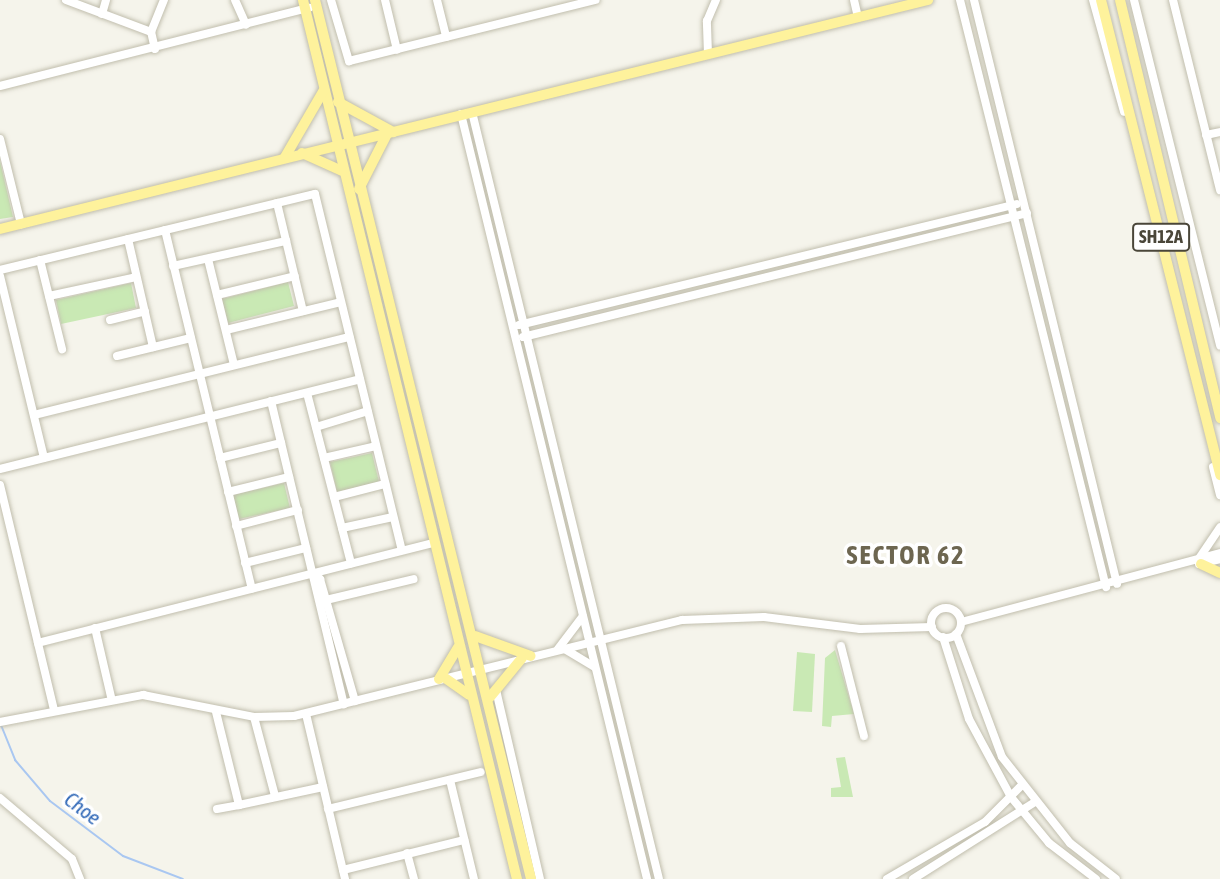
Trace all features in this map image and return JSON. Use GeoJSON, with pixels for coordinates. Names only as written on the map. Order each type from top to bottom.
{"type":"FeatureCollection","features":[{"type":"Feature","properties":{"kind":"main road"},"geometry":{"type":"LineString","coordinates":[[0,229],[928,0]]}},
{"type":"Feature","properties":{"kind":"main road","name":"SH12A"},"geometry":{"type":"LineString","coordinates":[[1099,0],[1214,463],[1220,475]]}},
{"type":"Feature","properties":{"kind":"main road","name":"SH12A"},"geometry":{"type":"LineString","coordinates":[[1121,2],[1220,418]]}},
{"type":"Feature","properties":{"kind":"main road"},"geometry":{"type":"LineString","coordinates":[[310,4],[323,35],[338,102],[342,171],[517,879]]}},
{"type":"Feature","properties":{"kind":"main road"},"geometry":{"type":"LineString","coordinates":[[310,4],[324,90],[359,189],[483,667],[493,693],[531,879]]}},
{"type":"Feature","properties":{"kind":"main road"},"geometry":{"type":"LineString","coordinates":[[285,157],[324,90]]}},
{"type":"Feature","properties":{"kind":"main road"},"geometry":{"type":"LineString","coordinates":[[338,102],[390,133]]}},
{"type":"Feature","properties":{"kind":"main road"},"geometry":{"type":"LineString","coordinates":[[359,189],[390,133]]}},
{"type":"Feature","properties":{"kind":"main road"},"geometry":{"type":"LineString","coordinates":[[302,153],[342,171]]}},
{"type":"Feature","properties":{"kind":"main road"},"geometry":{"type":"LineString","coordinates":[[1197,561],[1220,573]]}},
{"type":"Feature","properties":{"kind":"main road"},"geometry":{"type":"LineString","coordinates":[[475,636],[526,657],[493,693]]}},
{"type":"Feature","properties":{"kind":"main road"},"geometry":{"type":"LineString","coordinates":[[458,647],[442,678],[471,697]]}},
{"type":"Feature","properties":{"kind":"street"},"geometry":{"type":"LineString","coordinates":[[66,0],[151,32]]}},
{"type":"Feature","properties":{"kind":"street"},"geometry":{"type":"LineString","coordinates":[[102,13],[106,0]]}},
{"type":"Feature","properties":{"kind":"street"},"geometry":{"type":"LineString","coordinates":[[155,49],[151,32],[164,0]]}},
{"type":"Feature","properties":{"kind":"street"},"geometry":{"type":"LineString","coordinates":[[331,0],[346,61],[596,0]]}},
{"type":"Feature","properties":{"kind":"street"},"geometry":{"type":"LineString","coordinates":[[385,0],[397,50]]}},
{"type":"Feature","properties":{"kind":"street"},"geometry":{"type":"LineString","coordinates":[[437,0],[446,37]]}},
{"type":"Feature","properties":{"kind":"street"},"geometry":{"type":"LineString","coordinates":[[708,54],[707,21],[716,0]]}},
{"type":"Feature","properties":{"kind":"street"},"geometry":{"type":"LineString","coordinates":[[854,0],[858,18]]}},
{"type":"Feature","properties":{"kind":"street"},"geometry":{"type":"LineString","coordinates":[[960,0],[1106,587]]}},
{"type":"Feature","properties":{"kind":"street"},"geometry":{"type":"LineString","coordinates":[[974,0],[1117,584]]}},
{"type":"Feature","properties":{"kind":"street"},"geometry":{"type":"LineString","coordinates":[[1135,0],[1220,345]]}},
{"type":"Feature","properties":{"kind":"street"},"geometry":{"type":"LineString","coordinates":[[1173,0],[1220,190]]}},
{"type":"Feature","properties":{"kind":"street"},"geometry":{"type":"LineString","coordinates":[[236,2],[243,26]]}},
{"type":"Feature","properties":{"kind":"street"},"geometry":{"type":"LineString","coordinates":[[0,86],[243,26],[310,4]]}},
{"type":"Feature","properties":{"kind":"street"},"geometry":{"type":"LineString","coordinates":[[323,35],[339,31]]}},
{"type":"Feature","properties":{"kind":"street"},"geometry":{"type":"LineString","coordinates":[[467,113],[524,324],[659,879]]}},
{"type":"Feature","properties":{"kind":"street"},"geometry":{"type":"LineString","coordinates":[[467,113],[513,327],[647,879]]}},
{"type":"Feature","properties":{"kind":"street"},"geometry":{"type":"LineString","coordinates":[[1206,135],[1220,131]]}},
{"type":"Feature","properties":{"kind":"street"},"geometry":{"type":"LineString","coordinates":[[0,139],[21,224]]}},
{"type":"Feature","properties":{"kind":"street"},"geometry":{"type":"LineString","coordinates":[[44,458],[0,273],[40,260],[316,195],[401,550]]}},
{"type":"Feature","properties":{"kind":"street"},"geometry":{"type":"LineString","coordinates":[[513,327],[1024,202]]}},
{"type":"Feature","properties":{"kind":"street"},"geometry":{"type":"LineString","coordinates":[[277,203],[303,311]]}},
{"type":"Feature","properties":{"kind":"street"},"geometry":{"type":"LineString","coordinates":[[516,339],[1027,213]]}},
{"type":"Feature","properties":{"kind":"street"},"geometry":{"type":"LineString","coordinates":[[165,230],[252,589]]}},
{"type":"Feature","properties":{"kind":"street"},"geometry":{"type":"LineString","coordinates":[[128,239],[153,347]]}},
{"type":"Feature","properties":{"kind":"street"},"geometry":{"type":"LineString","coordinates":[[867,241],[870,252]]}},
{"type":"Feature","properties":{"kind":"street"},"geometry":{"type":"LineString","coordinates":[[173,265],[286,242]]}},
{"type":"Feature","properties":{"kind":"street"},"geometry":{"type":"LineString","coordinates":[[208,259],[234,365]]}},
{"type":"Feature","properties":{"kind":"street"},"geometry":{"type":"LineString","coordinates":[[40,260],[62,349]]}},
{"type":"Feature","properties":{"kind":"street"},"geometry":{"type":"LineString","coordinates":[[783,261],[786,273]]}},
{"type":"Feature","properties":{"kind":"street"},"geometry":{"type":"LineString","coordinates":[[217,296],[295,276]]}},
{"type":"Feature","properties":{"kind":"street"},"geometry":{"type":"LineString","coordinates":[[49,296],[136,277]]}},
{"type":"Feature","properties":{"kind":"street"},"geometry":{"type":"LineString","coordinates":[[226,330],[341,302]]}},
{"type":"Feature","properties":{"kind":"street"},"geometry":{"type":"LineString","coordinates":[[608,304],[611,316]]}},
{"type":"Feature","properties":{"kind":"street"},"geometry":{"type":"LineString","coordinates":[[110,320],[145,311]]}},
{"type":"Feature","properties":{"kind":"street"},"geometry":{"type":"LineString","coordinates":[[34,415],[350,337]]}},
{"type":"Feature","properties":{"kind":"street"},"geometry":{"type":"LineString","coordinates":[[117,356],[191,338]]}},
{"type":"Feature","properties":{"kind":"street"},"geometry":{"type":"LineString","coordinates":[[1049,356],[1060,352]]}},
{"type":"Feature","properties":{"kind":"street"},"geometry":{"type":"LineString","coordinates":[[0,469],[360,379]]}},
{"type":"Feature","properties":{"kind":"street"},"geometry":{"type":"LineString","coordinates":[[307,393],[351,563]]}},
{"type":"Feature","properties":{"kind":"street"},"geometry":{"type":"LineString","coordinates":[[271,401],[344,704]]}},
{"type":"Feature","properties":{"kind":"street"},"geometry":{"type":"LineString","coordinates":[[316,427],[368,411]]}},
{"type":"Feature","properties":{"kind":"street"},"geometry":{"type":"LineString","coordinates":[[220,458],[281,443]]}},
{"type":"Feature","properties":{"kind":"street"},"geometry":{"type":"LineString","coordinates":[[324,458],[376,446]]}},
{"type":"Feature","properties":{"kind":"street"},"geometry":{"type":"LineString","coordinates":[[1214,463],[1220,495]]}},
{"type":"Feature","properties":{"kind":"street"},"geometry":{"type":"LineString","coordinates":[[228,492],[289,477]]}},
{"type":"Feature","properties":{"kind":"street"},"geometry":{"type":"LineString","coordinates":[[334,497],[386,484]]}},
{"type":"Feature","properties":{"kind":"street"},"geometry":{"type":"LineString","coordinates":[[0,485],[54,710]]}},
{"type":"Feature","properties":{"kind":"street"},"geometry":{"type":"LineString","coordinates":[[236,526],[298,510]]}},
{"type":"Feature","properties":{"kind":"street"},"geometry":{"type":"LineString","coordinates":[[342,528],[393,517]]}},
{"type":"Feature","properties":{"kind":"street"},"geometry":{"type":"LineString","coordinates":[[1197,561],[1220,527]]}},
{"type":"Feature","properties":{"kind":"street"},"geometry":{"type":"LineString","coordinates":[[38,643],[432,543]]}},
{"type":"Feature","properties":{"kind":"street"},"geometry":{"type":"LineString","coordinates":[[245,563],[306,548]]}},
{"type":"Feature","properties":{"kind":"street"},"geometry":{"type":"LineString","coordinates":[[961,622],[1106,587],[1220,553]]}},
{"type":"Feature","properties":{"kind":"street"},"geometry":{"type":"LineString","coordinates":[[1197,561],[1220,559]]}},
{"type":"Feature","properties":{"kind":"street"},"geometry":{"type":"LineString","coordinates":[[313,574],[326,600],[355,702]]}},
{"type":"Feature","properties":{"kind":"street"},"geometry":{"type":"LineString","coordinates":[[326,600],[414,579]]}},
{"type":"Feature","properties":{"kind":"street"},"geometry":{"type":"LineString","coordinates":[[932,627],[934,615],[946,608],[961,622]]}},
{"type":"Feature","properties":{"kind":"street"},"geometry":{"type":"LineString","coordinates":[[561,648],[583,616]]}},
{"type":"Feature","properties":{"kind":"street"},"geometry":{"type":"LineString","coordinates":[[0,722],[111,697],[143,695],[216,712],[254,717],[306,714],[589,641],[724,616],[860,629],[932,627],[943,637],[969,719],[1011,797],[1049,843],[1096,879]]}},
{"type":"Feature","properties":{"kind":"street"},"geometry":{"type":"LineString","coordinates":[[961,622],[956,634],[985,725],[1021,786],[1070,843],[1116,879]]}},
{"type":"Feature","properties":{"kind":"street"},"geometry":{"type":"LineString","coordinates":[[95,628],[111,697]]}},
{"type":"Feature","properties":{"kind":"street"},"geometry":{"type":"LineString","coordinates":[[943,637],[956,634]]}},
{"type":"Feature","properties":{"kind":"street"},"geometry":{"type":"LineString","coordinates":[[841,646],[864,736]]}},
{"type":"Feature","properties":{"kind":"street"},"geometry":{"type":"LineString","coordinates":[[561,648],[595,667]]}},
{"type":"Feature","properties":{"kind":"street"},"geometry":{"type":"LineString","coordinates":[[493,693],[540,879]]}},
{"type":"Feature","properties":{"kind":"street"},"geometry":{"type":"LineString","coordinates":[[216,712],[239,805]]}},
{"type":"Feature","properties":{"kind":"street"},"geometry":{"type":"LineString","coordinates":[[306,714],[345,879]]}},
{"type":"Feature","properties":{"kind":"street"},"geometry":{"type":"LineString","coordinates":[[254,717],[275,796]]}},
{"type":"Feature","properties":{"kind":"street"},"geometry":{"type":"LineString","coordinates":[[620,767],[631,765]]}},
{"type":"Feature","properties":{"kind":"street"},"geometry":{"type":"LineString","coordinates":[[328,809],[481,772]]}},
{"type":"Feature","properties":{"kind":"street"},"geometry":{"type":"LineString","coordinates":[[450,780],[474,879]]}},
{"type":"Feature","properties":{"kind":"street"},"geometry":{"type":"LineString","coordinates":[[887,879],[985,822],[1021,786]]}},
{"type":"Feature","properties":{"kind":"street"},"geometry":{"type":"LineString","coordinates":[[217,809],[323,787]]}},
{"type":"Feature","properties":{"kind":"street"},"geometry":{"type":"LineString","coordinates":[[0,798],[72,859],[80,879]]}},
{"type":"Feature","properties":{"kind":"street"},"geometry":{"type":"LineString","coordinates":[[913,879],[1035,802]]}},
{"type":"Feature","properties":{"kind":"street"},"geometry":{"type":"LineString","coordinates":[[343,870],[464,840]]}},
{"type":"Feature","properties":{"kind":"street"},"geometry":{"type":"LineString","coordinates":[[640,851],[651,848]]}},
{"type":"Feature","properties":{"kind":"street"},"geometry":{"type":"LineString","coordinates":[[407,853],[414,879]]}},
{"type":"Feature","properties":{"kind":"green space"},"geometry":{"type":"Polygon","coordinates":[[[0,161],[13,217],[0,219],[0,161]]]}},
{"type":"Feature","properties":{"kind":"green space"},"geometry":{"type":"Polygon","coordinates":[[[288,282],[294,306],[228,323],[222,299],[288,282]]]}},
{"type":"Feature","properties":{"kind":"green space"},"geometry":{"type":"Polygon","coordinates":[[[131,283],[136,308],[61,324],[56,300],[131,283]]]}},
{"type":"Feature","properties":{"kind":"green space"},"geometry":{"type":"Polygon","coordinates":[[[372,453],[379,482],[337,492],[330,462],[372,453]]]}},
{"type":"Feature","properties":{"kind":"green space"},"geometry":{"type":"Polygon","coordinates":[[[284,483],[290,508],[239,519],[233,495],[284,483]]]}},
{"type":"Feature","properties":{"kind":"green space"},"geometry":{"type":"Polygon","coordinates":[[[835,650],[854,714],[832,716],[831,727],[822,726],[825,658],[835,650]]]}},
{"type":"Feature","properties":{"kind":"green space"},"geometry":{"type":"Polygon","coordinates":[[[797,652],[815,654],[812,712],[793,711],[797,652]]]}},
{"type":"Feature","properties":{"kind":"green space"},"geometry":{"type":"Polygon","coordinates":[[[845,757],[853,797],[831,797],[831,788],[841,787],[836,758],[845,757]]]}},
{"type":"Feature","properties":{"kind":"waterway","name":"Choe"},"geometry":{"type":"LineString","coordinates":[[1,725],[15,760],[50,801],[123,856],[183,879]]}},
{"type":"Feature","properties":{"kind":"district","name":"SECTOR 62"},"geometry":{"type":"Point","coordinates":[906,556]}}]}
